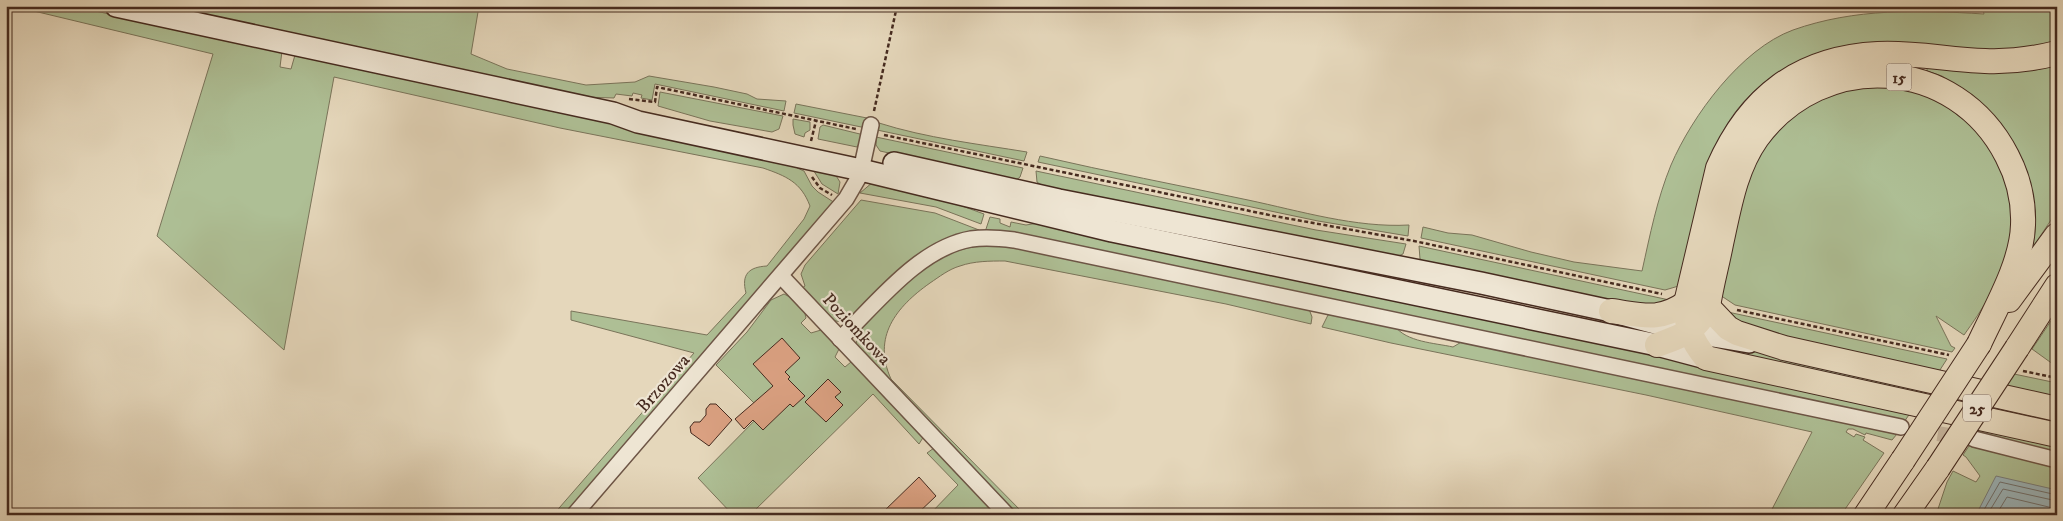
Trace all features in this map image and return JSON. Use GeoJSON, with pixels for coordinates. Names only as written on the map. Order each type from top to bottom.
{"type":"FeatureCollection","features":[{"type":"Feature","properties":{"kind":"main road"},"geometry":{"type":"LineString","coordinates":[[116,6],[620,106],[640,113],[811,145],[863,164],[1112,231],[1657,345],[1706,358],[2057,435]]}},
{"type":"Feature","properties":{"kind":"main road"},"geometry":{"type":"LineString","coordinates":[[1706,358],[1697,347],[1689,332],[1686,316],[1698,301],[1718,168],[1726,148],[1746,117],[1764,98],[1790,78],[1815,66],[1842,58],[1879,54],[2009,61],[2057,53]]}},
{"type":"Feature","properties":{"kind":"main road","name":"15"},"geometry":{"type":"LineString","coordinates":[[1698,301],[1744,161],[1757,138],[1770,123],[1799,97],[1828,84],[1869,76],[1895,77],[1920,81],[1945,91],[1964,102],[1983,119],[2002,146],[2018,185],[2022,206],[2022,239],[2010,274],[1979,344],[1866,515]]}},
{"type":"Feature","properties":{"kind":"main road"},"geometry":{"type":"LineString","coordinates":[[863,164],[1033,195],[1481,283],[1611,311],[1689,332],[1784,348],[2057,408]]}},
{"type":"Feature","properties":{"kind":"main road"},"geometry":{"type":"LineString","coordinates":[[1979,344],[2057,235]]}},
{"type":"Feature","properties":{"kind":"main road","name":"25"},"geometry":{"type":"LineString","coordinates":[[1905,515],[2019,359],[2057,286]]}},
{"type":"Feature","properties":{"kind":"main road"},"geometry":{"type":"LineString","coordinates":[[1611,311],[1654,316],[1672,312],[1698,301]]}},
{"type":"Feature","properties":{"kind":"main road"},"geometry":{"type":"LineString","coordinates":[[1698,301],[1722,323],[1737,333],[1784,348]]}},
{"type":"Feature","properties":{"kind":"main road"},"geometry":{"type":"LineString","coordinates":[[1657,345],[1689,332]]}},
{"type":"Feature","properties":{"kind":"main road"},"geometry":{"type":"LineString","coordinates":[[1924,515],[1938,468]]}},
{"type":"Feature","properties":{"kind":"street"},"geometry":{"type":"LineString","coordinates":[[781,276],[843,204],[855,186],[863,164],[871,128]]}},
{"type":"Feature","properties":{"kind":"street"},"geometry":{"type":"LineString","coordinates":[[840,339],[908,272],[931,255],[970,240],[1014,240],[1901,428]]}},
{"type":"Feature","properties":{"kind":"street","name":"Poziomkowa"},"geometry":{"type":"LineString","coordinates":[[781,276],[1007,515]]}},
{"type":"Feature","properties":{"kind":"street","name":"Brzozowa"},"geometry":{"type":"LineString","coordinates":[[574,515],[781,276]]}},
{"type":"Feature","properties":{"kind":"street"},"geometry":{"type":"LineString","coordinates":[[1974,439],[2057,460]]}},
{"type":"Feature","properties":{"kind":"path"},"geometry":{"type":"LineString","coordinates":[[871,128],[897,6]]}},
{"type":"Feature","properties":{"kind":"path"},"geometry":{"type":"LineString","coordinates":[[620,106],[655,102],[657,87],[871,128],[1274,216],[1414,241],[1669,295],[1682,293],[1698,301],[1719,302],[1732,309],[1956,356]]}},
{"type":"Feature","properties":{"kind":"path"},"geometry":{"type":"LineString","coordinates":[[809,173],[820,188],[843,204]]}},
{"type":"Feature","properties":{"kind":"path"},"geometry":{"type":"LineString","coordinates":[[2019,359],[2057,378]]}},
{"type":"Feature","properties":{"kind":"green space"},"geometry":{"type":"Polygon","coordinates":[[[13,6],[72,6],[282,51],[280,67],[291,69],[295,55],[798,164],[797,168],[804,171],[812,186],[835,203],[568,515],[553,515],[694,353],[571,320],[571,311],[707,335],[746,293],[745,281],[748,273],[755,268],[767,266],[804,219],[810,206],[802,191],[792,181],[763,168],[560,128],[334,77],[284,350],[157,236],[213,54],[13,6]]]}},
{"type":"Feature","properties":{"kind":"green space"},"geometry":{"type":"Polygon","coordinates":[[[165,6],[479,6],[471,54],[507,69],[586,85],[635,82],[649,76],[747,94],[757,99],[786,101],[784,111],[655,84],[652,100],[641,98],[642,95],[633,93],[632,96],[616,94],[614,98],[585,97],[165,6]]]}},
{"type":"Feature","properties":{"kind":"green space"},"geometry":{"type":"Polygon","coordinates":[[[1982,6],[2057,6],[2057,42],[2020,49],[1997,50],[1887,42],[1861,43],[1835,48],[1787,67],[1747,99],[1730,119],[1713,155],[1682,285],[1665,290],[1421,238],[1423,227],[1448,233],[1472,235],[1574,262],[1642,271],[1654,217],[1671,165],[1680,146],[1720,86],[1755,52],[1774,39],[1793,30],[1840,18],[1887,12],[1984,14],[1982,6]]]}},
{"type":"Feature","properties":{"kind":"green space"},"geometry":{"type":"Polygon","coordinates":[[[2057,65],[2057,211],[2033,247],[2031,246],[2019,153],[1991,112],[1942,76],[1927,71],[1927,67],[2035,70],[2057,65]]]}},
{"type":"Feature","properties":{"kind":"green space"},"geometry":{"type":"Polygon","coordinates":[[[1854,87],[1881,87],[1907,90],[1939,101],[1978,131],[1987,143],[2002,172],[2010,204],[2011,220],[2011,237],[2005,263],[1990,295],[1964,335],[1936,316],[1951,346],[1955,348],[1952,352],[1735,305],[1720,295],[1741,198],[1761,153],[1775,133],[1806,107],[1854,87]]]}},
{"type":"Feature","properties":{"kind":"green space"},"geometry":{"type":"Polygon","coordinates":[[[660,92],[783,116],[779,129],[772,132],[710,121],[658,106],[660,92]]]}},
{"type":"Feature","properties":{"kind":"green space"},"geometry":{"type":"Polygon","coordinates":[[[796,104],[867,118],[866,128],[794,113],[796,104]]]}},
{"type":"Feature","properties":{"kind":"green space"},"geometry":{"type":"Polygon","coordinates":[[[793,119],[810,122],[810,130],[805,133],[804,137],[795,134],[793,119]]]}},
{"type":"Feature","properties":{"kind":"green space"},"geometry":{"type":"Polygon","coordinates":[[[879,123],[934,137],[1027,152],[1024,161],[877,130],[879,123]]]}},
{"type":"Feature","properties":{"kind":"green space"},"geometry":{"type":"Polygon","coordinates":[[[823,125],[864,135],[857,147],[818,139],[820,127],[823,125]]]}},
{"type":"Feature","properties":{"kind":"green space"},"geometry":{"type":"Polygon","coordinates":[[[876,137],[1023,168],[1020,177],[1015,181],[880,151],[876,145],[876,137]]]}},
{"type":"Feature","properties":{"kind":"green space"},"geometry":{"type":"Polygon","coordinates":[[[1040,156],[1328,218],[1369,224],[1409,225],[1408,236],[1318,221],[1038,162],[1040,156]]]}},
{"type":"Feature","properties":{"kind":"green space"},"geometry":{"type":"Polygon","coordinates":[[[812,168],[833,171],[840,182],[838,194],[822,184],[812,168]]]}},
{"type":"Feature","properties":{"kind":"green space"},"geometry":{"type":"Polygon","coordinates":[[[1036,171],[1316,230],[1406,244],[1403,254],[1398,256],[1043,186],[1037,182],[1036,171]]]}},
{"type":"Feature","properties":{"kind":"green space"},"geometry":{"type":"Polygon","coordinates":[[[873,182],[935,196],[984,214],[981,224],[936,207],[860,193],[873,182]]]}},
{"type":"Feature","properties":{"kind":"green space"},"geometry":{"type":"Polygon","coordinates":[[[861,200],[935,213],[980,232],[959,236],[855,316],[844,321],[836,321],[823,312],[802,288],[805,286],[801,274],[805,265],[861,200]]]}},
{"type":"Feature","properties":{"kind":"green space"},"geometry":{"type":"Polygon","coordinates":[[[990,217],[1000,219],[1000,223],[1010,227],[1011,222],[1026,225],[1038,223],[1913,409],[1904,422],[985,232],[990,217]]]}},
{"type":"Feature","properties":{"kind":"green space"},"geometry":{"type":"Polygon","coordinates":[[[998,243],[1309,309],[1312,317],[1311,324],[1226,304],[1005,261],[971,263],[944,273],[918,292],[898,313],[886,336],[884,350],[886,364],[891,379],[1025,515],[1015,515],[864,356],[856,342],[861,328],[896,292],[926,266],[943,256],[958,251],[998,243]]]}},
{"type":"Feature","properties":{"kind":"green space"},"geometry":{"type":"Polygon","coordinates":[[[1419,246],[1674,301],[1652,309],[1426,262],[1420,259],[1419,246]]]}},
{"type":"Feature","properties":{"kind":"green space"},"geometry":{"type":"Polygon","coordinates":[[[784,294],[801,307],[806,318],[801,323],[811,333],[821,330],[839,349],[835,357],[845,367],[851,362],[924,436],[919,444],[873,394],[750,515],[733,515],[698,478],[763,412],[716,365],[747,332],[771,300],[784,294]]]}},
{"type":"Feature","properties":{"kind":"green space"},"geometry":{"type":"Polygon","coordinates":[[[1723,311],[1947,359],[1938,373],[1748,331],[1723,311]]]}},
{"type":"Feature","properties":{"kind":"green space"},"geometry":{"type":"Polygon","coordinates":[[[1336,312],[1395,326],[1413,339],[1430,343],[1453,347],[1463,341],[1897,434],[1892,440],[1866,433],[1865,435],[1853,429],[1848,429],[1846,432],[1854,437],[1856,434],[1865,437],[1863,440],[1884,453],[1841,515],[1769,515],[1812,432],[1322,327],[1328,315],[1336,312]]]}},
{"type":"Feature","properties":{"kind":"green space"},"geometry":{"type":"Polygon","coordinates":[[[2057,312],[2057,367],[2032,349],[2057,312]]]}},
{"type":"Feature","properties":{"kind":"green space"},"geometry":{"type":"Polygon","coordinates":[[[1701,344],[1733,346],[1927,389],[1919,400],[1720,356],[1701,344]]]}},
{"type":"Feature","properties":{"kind":"green space"},"geometry":{"type":"Polygon","coordinates":[[[2014,374],[2057,383],[2057,398],[2007,386],[2014,374]]]}},
{"type":"Feature","properties":{"kind":"green space"},"geometry":{"type":"Polygon","coordinates":[[[1981,426],[2057,442],[2057,456],[1975,435],[1981,426]]]}},
{"type":"Feature","properties":{"kind":"green space"},"geometry":{"type":"Polygon","coordinates":[[[1969,446],[2001,454],[2008,453],[2057,466],[2057,515],[1936,515],[1947,482],[1953,471],[1976,482],[1980,476],[1963,455],[1969,446]]]}},
{"type":"Feature","properties":{"kind":"green space"},"geometry":{"type":"Polygon","coordinates":[[[934,448],[998,515],[929,515],[958,485],[927,453],[934,448]]]}},
{"type":"Feature","properties":{"kind":"water"},"geometry":{"type":"Polygon","coordinates":[[[1996,476],[2057,490],[2057,515],[1976,515],[1996,476]]]}},
{"type":"Feature","properties":{"kind":"building"},"geometry":{"type":"Polygon","coordinates":[[[782,338],[800,358],[785,372],[790,377],[788,379],[805,396],[793,407],[790,404],[763,430],[753,420],[744,429],[735,419],[773,386],[753,364],[782,338]]]}},
{"type":"Feature","properties":{"kind":"building"},"geometry":{"type":"Polygon","coordinates":[[[828,379],[841,392],[835,397],[843,405],[826,422],[805,402],[828,379]]]}},
{"type":"Feature","properties":{"kind":"building"},"geometry":{"type":"Polygon","coordinates":[[[710,404],[716,404],[732,420],[709,446],[691,433],[690,427],[694,422],[700,422],[706,415],[706,409],[710,404]]]}},
{"type":"Feature","properties":{"kind":"building"},"geometry":{"type":"Polygon","coordinates":[[[919,477],[936,496],[916,515],[880,515],[919,477]]]}},
{"type":"Feature","properties":{"kind":"tunnel"},"geometry":{"type":"LineString","coordinates":[[1915,430],[1966,438]]}}]}
